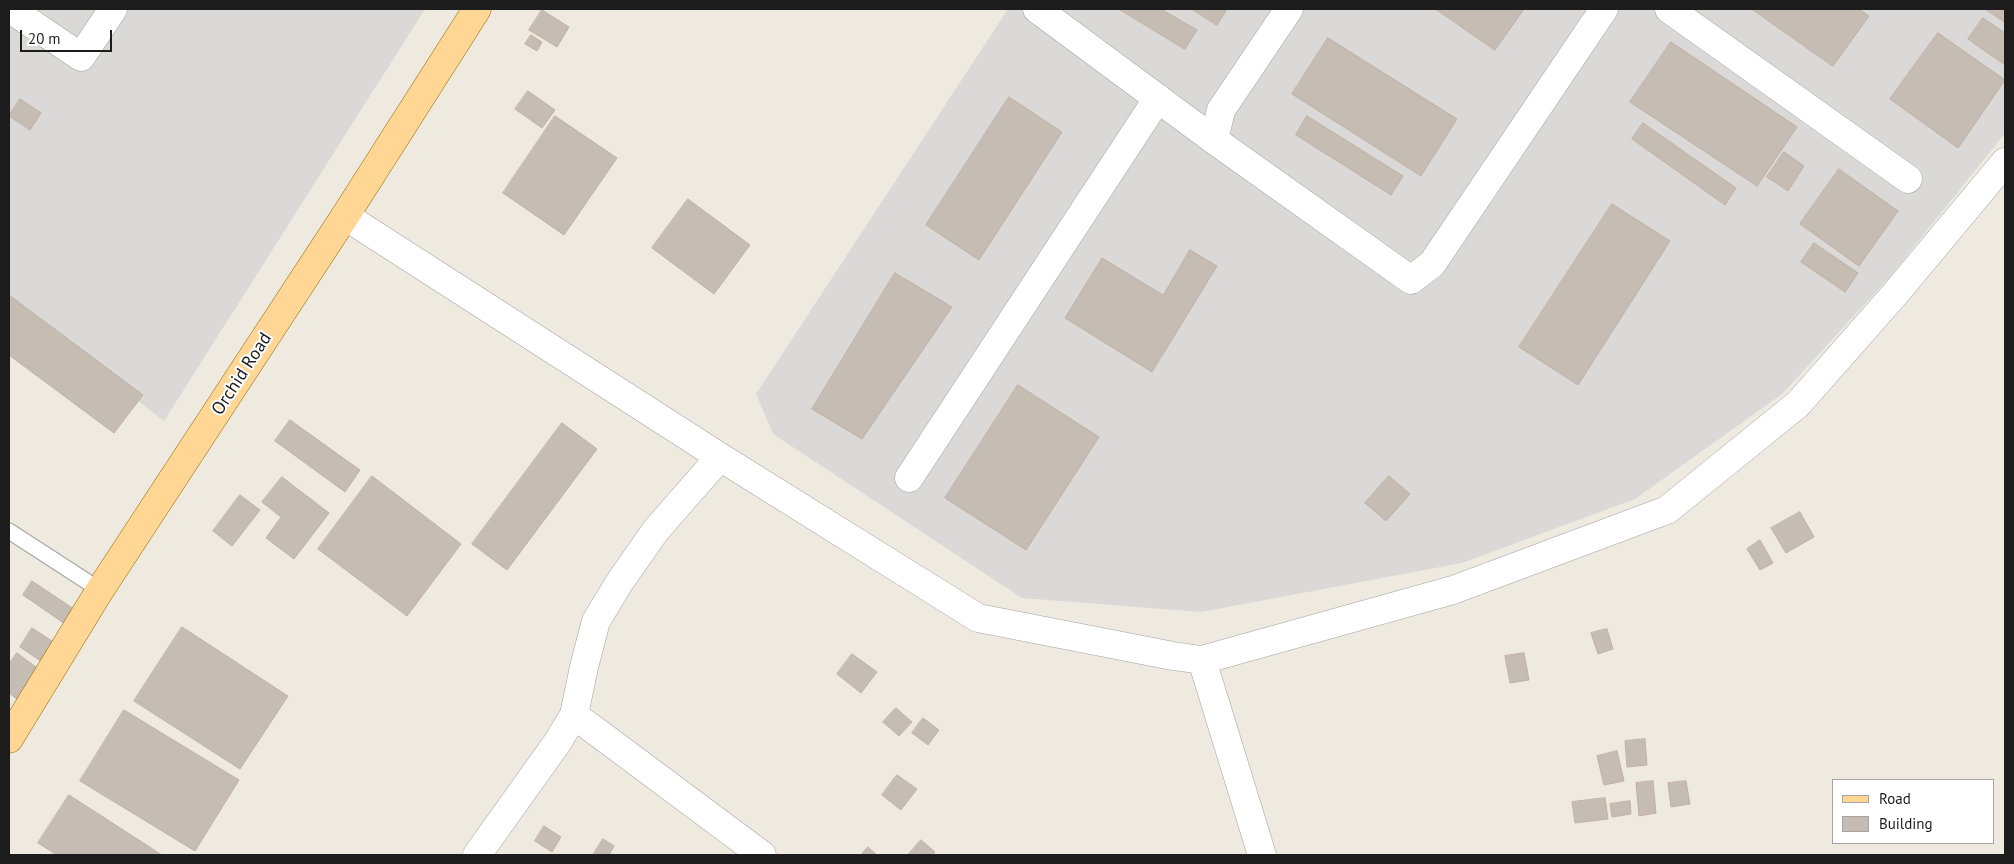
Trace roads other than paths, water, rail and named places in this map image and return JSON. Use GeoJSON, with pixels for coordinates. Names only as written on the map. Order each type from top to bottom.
{"type":"FeatureCollection","features":[{"type":"Feature","properties":{"kind":"main road","name":"Orchid Road"},"geometry":{"type":"LineString","coordinates":[[9,740],[100,590],[346,216],[477,9]]}},
{"type":"Feature","properties":{"kind":"street"},"geometry":{"type":"LineString","coordinates":[[10,9],[81,57],[113,9]]}},
{"type":"Feature","properties":{"kind":"street"},"geometry":{"type":"LineString","coordinates":[[1037,9],[1214,140],[1411,280],[1432,264],[1604,9]]}},
{"type":"Feature","properties":{"kind":"street"},"geometry":{"type":"LineString","coordinates":[[1214,140],[1221,110],[1289,9]]}},
{"type":"Feature","properties":{"kind":"street"},"geometry":{"type":"LineString","coordinates":[[1668,9],[1908,179]]}},
{"type":"Feature","properties":{"kind":"street"},"geometry":{"type":"LineString","coordinates":[[909,478],[1158,98]]}},
{"type":"Feature","properties":{"kind":"street"},"geometry":{"type":"LineString","coordinates":[[346,216],[720,456],[978,618],[1172,656],[1202,660],[1453,590],[1667,510],[1798,404],[1895,294],[2005,162]]}},
{"type":"Feature","properties":{"kind":"street"},"geometry":{"type":"LineString","coordinates":[[478,855],[557,743],[574,715],[596,621],[619,583],[656,530],[720,456]]}},
{"type":"Feature","properties":{"kind":"street"},"geometry":{"type":"LineString","coordinates":[[1202,660],[1262,855]]}},
{"type":"Feature","properties":{"kind":"street"},"geometry":{"type":"LineString","coordinates":[[574,715],[762,855]]}},
{"type":"Feature","properties":{"kind":"lane"},"geometry":{"type":"LineString","coordinates":[[9,531],[100,590]]}}]}
